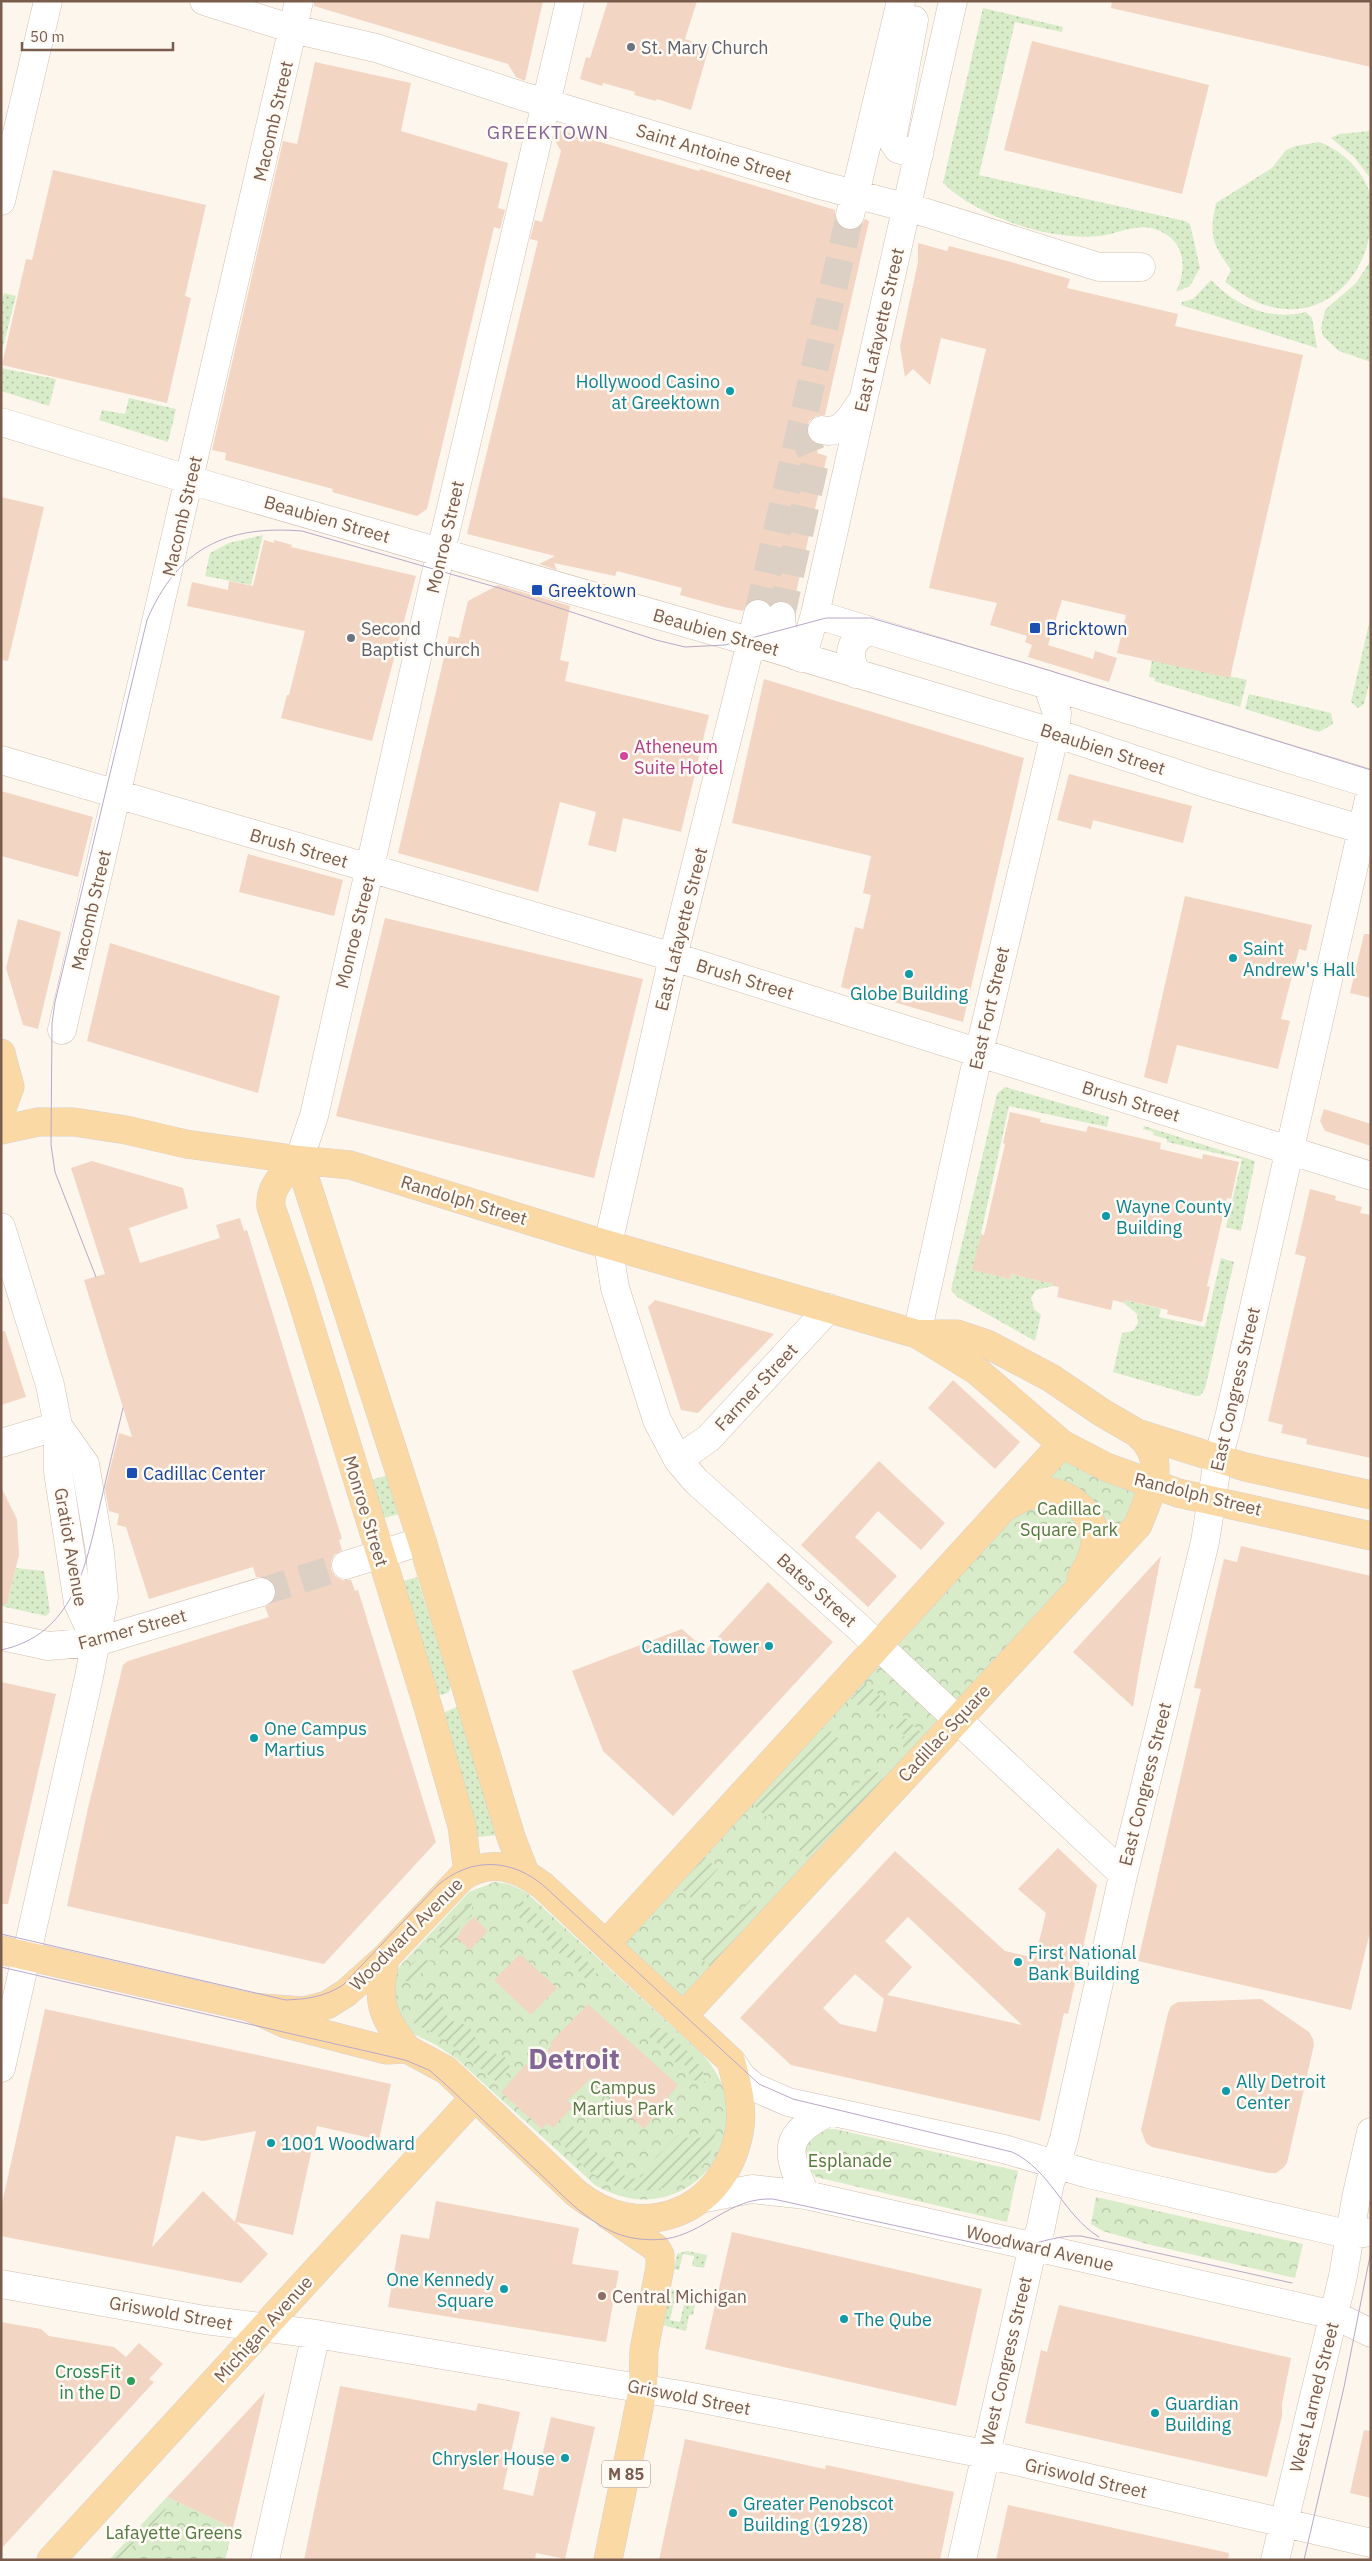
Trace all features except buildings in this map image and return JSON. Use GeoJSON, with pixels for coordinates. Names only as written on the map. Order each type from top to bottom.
{"type":"FeatureCollection","features":[{"type":"Feature","properties":{"kind":"main road"},"geometry":{"type":"LineString","coordinates":[[1,1053],[10,1088],[1,1111]]}},
{"type":"Feature","properties":{"kind":"main road","name":"Randolph Street"},"geometry":{"type":"LineString","coordinates":[[1,1130],[38,1122],[74,1122],[126,1130],[186,1144],[299,1160],[350,1164],[608,1244],[917,1334],[977,1371],[1062,1444],[1106,1467],[1154,1485],[1371,1536]]}},
{"type":"Feature","properties":{"kind":"main road"},"geometry":{"type":"LineString","coordinates":[[299,1160],[422,1541],[511,1837],[524,1873]]}},
{"type":"Feature","properties":{"kind":"main road","name":"Monroe Street"},"geometry":{"type":"LineString","coordinates":[[299,1160],[274,1184],[270,1193],[271,1207],[298,1287],[428,1707],[462,1826],[468,1873]]}},
{"type":"Feature","properties":{"kind":"main road","name":"Randolph Street"},"geometry":{"type":"LineString","coordinates":[[917,1334],[957,1334],[987,1344],[1034,1368],[1137,1433],[1218,1459],[1371,1495]]}},
{"type":"Feature","properties":{"kind":"main road","name":"Cadillac Square"},"geometry":{"type":"LineString","coordinates":[[683,2016],[1138,1525],[1154,1485],[1156,1464],[1152,1450],[1147,1442],[1137,1433]]}},
{"type":"Feature","properties":{"kind":"main road"},"geometry":{"type":"LineString","coordinates":[[606,1944],[879,1647],[1062,1444]]}},
{"type":"Feature","properties":{"kind":"main road"},"geometry":{"type":"LineString","coordinates":[[1007,1506],[1035,1492],[1049,1492],[1066,1497],[1080,1506],[1089,1515],[1094,1526],[1096,1540],[1091,1560],[1071,1597]]}},
{"type":"Feature","properties":{"kind":"main road"},"geometry":{"type":"LineString","coordinates":[[428,1707],[468,1695]]}},
{"type":"Feature","properties":{"kind":"main road","name":"Woodward Avenue"},"geometry":{"type":"LineString","coordinates":[[14,1953],[249,2007],[303,2012],[327,2005],[346,1993],[385,1958],[450,1887],[468,1873],[493,1865],[505,1866],[524,1873],[544,1886],[731,2061],[738,2089],[739,2133],[730,2161],[705,2198],[674,2214],[652,2218],[630,2217],[597,2208],[576,2193],[446,2070],[407,2049],[386,2050],[286,2024],[249,2007]]}},
{"type":"Feature","properties":{"kind":"main road"},"geometry":{"type":"LineString","coordinates":[[385,1958],[381,1993],[383,2010],[389,2023],[407,2049]]}},
{"type":"Feature","properties":{"kind":"main road","name":"Michigan Avenue"},"geometry":{"type":"LineString","coordinates":[[50,2560],[475,2097]]}},
{"type":"Feature","properties":{"kind":"main road"},"geometry":{"type":"LineString","coordinates":[[597,2208],[656,2248],[660,2255],[658,2287],[644,2350],[643,2388]]}},
{"type":"Feature","properties":{"kind":"main road","name":"M 85"},"geometry":{"type":"LineString","coordinates":[[608,2560],[643,2388]]}},
{"type":"Feature","properties":{"kind":"street"},"geometry":{"type":"LineString","coordinates":[[1,201],[5,168],[48,1]]}},
{"type":"Feature","properties":{"kind":"street","name":"Saint Antoine Street"},"geometry":{"type":"LineString","coordinates":[[204,1],[293,29],[376,48],[852,205],[908,208],[1099,267],[1141,266]]}},
{"type":"Feature","properties":{"kind":"street","name":"Macomb Street"},"geometry":{"type":"LineString","coordinates":[[62,1030],[299,1]]}},
{"type":"Feature","properties":{"kind":"street","name":"Monroe Street"},"geometry":{"type":"LineString","coordinates":[[299,1160],[314,1116],[346,966],[370,869],[441,551],[570,1]]}},
{"type":"Feature","properties":{"kind":"street"},"geometry":{"type":"LineString","coordinates":[[902,1],[914,19],[892,140],[898,149],[919,155]]}},
{"type":"Feature","properties":{"kind":"street"},"geometry":{"type":"LineString","coordinates":[[852,205],[902,1]]}},
{"type":"Feature","properties":{"kind":"street","name":"East Lafayette Street"},"geometry":{"type":"LineString","coordinates":[[608,1244],[673,957],[752,642],[770,615],[783,640],[799,657],[815,614],[862,401],[908,208],[953,1]]}},
{"type":"Feature","properties":{"kind":"street"},"geometry":{"type":"LineString","coordinates":[[822,430],[830,432],[840,429],[848,422],[862,401]]}},
{"type":"Feature","properties":{"kind":"street","name":"Beaubien Street"},"geometry":{"type":"LineString","coordinates":[[1,422],[190,479],[752,642],[1055,733],[1205,783],[1367,831]]}},
{"type":"Feature","properties":{"kind":"street"},"geometry":{"type":"LineString","coordinates":[[815,614],[1371,784]]}},
{"type":"Feature","properties":{"kind":"street"},"geometry":{"type":"LineString","coordinates":[[856,674],[851,660],[851,648],[858,638],[868,630]]}},
{"type":"Feature","properties":{"kind":"street","name":"East Fort Street"},"geometry":{"type":"LineString","coordinates":[[917,1334],[979,1053],[1055,733],[1057,713],[1047,684]]}},
{"type":"Feature","properties":{"kind":"street","name":"Brush Street"},"geometry":{"type":"LineString","coordinates":[[1,760],[673,957],[1371,1176]]}},
{"type":"Feature","properties":{"kind":"street"},"geometry":{"type":"LineString","coordinates":[[1298,810],[1308,806],[1317,795],[1320,782],[1318,768]]}},
{"type":"Feature","properties":{"kind":"street","name":"East Congress Street"},"geometry":{"type":"LineString","coordinates":[[1056,2163],[1064,2139],[1123,1874],[1205,1542],[1218,1459],[1229,1418],[1288,1150],[1367,831],[1371,790]]}},
{"type":"Feature","properties":{"kind":"street","name":"Gratiot Avenue"},"geometry":{"type":"LineString","coordinates":[[1,1227],[15,1293],[50,1385],[58,1426],[58,1472],[78,1603],[96,1642]]}},
{"type":"Feature","properties":{"kind":"street","name":"Bates Street"},"geometry":{"type":"LineString","coordinates":[[608,1244],[615,1288],[657,1420],[678,1460],[696,1481],[879,1647],[1123,1874]]}},
{"type":"Feature","properties":{"kind":"street","name":"Farmer Street"},"geometry":{"type":"LineString","coordinates":[[678,1460],[709,1438],[829,1308]]}},
{"type":"Feature","properties":{"kind":"street"},"geometry":{"type":"LineString","coordinates":[[1,1443],[58,1426]]}},
{"type":"Feature","properties":{"kind":"street"},"geometry":{"type":"LineString","coordinates":[[346,1565],[422,1541]]}},
{"type":"Feature","properties":{"kind":"street","name":"Farmer Street"},"geometry":{"type":"LineString","coordinates":[[1,1636],[48,1646],[96,1642],[261,1592]]}},
{"type":"Feature","properties":{"kind":"street"},"geometry":{"type":"LineString","coordinates":[[1,2068],[14,1953],[96,1642]]}},
{"type":"Feature","properties":{"kind":"street","name":"Woodward Avenue"},"geometry":{"type":"LineString","coordinates":[[731,2061],[742,2077],[767,2095],[788,2102],[1004,2149],[1089,2174],[1361,2233]]}},
{"type":"Feature","properties":{"kind":"street"},"geometry":{"type":"LineString","coordinates":[[806,2195],[794,2170],[791,2148],[800,2130],[808,2123],[830,2111]]}},
{"type":"Feature","properties":{"kind":"street","name":"West Larned Street"},"geometry":{"type":"LineString","coordinates":[[1275,2560],[1334,2315],[1361,2233],[1356,2198],[1371,2132]]}},
{"type":"Feature","properties":{"kind":"street","name":"West Congress Street"},"geometry":{"type":"LineString","coordinates":[[962,2560],[1033,2246],[1040,2230],[1056,2163]]}},
{"type":"Feature","properties":{"kind":"street","name":"Woodward Avenue"},"geometry":{"type":"LineString","coordinates":[[705,2198],[752,2189],[806,2195],[1334,2315],[1371,2333]]}},
{"type":"Feature","properties":{"kind":"street","name":"Griswold Street"},"geometry":{"type":"LineString","coordinates":[[1,2284],[264,2329],[316,2334],[643,2388],[985,2454],[1371,2543]]}},
{"type":"Feature","properties":{"kind":"street"},"geometry":{"type":"LineString","coordinates":[[265,2560],[316,2334]]}},
{"type":"Feature","properties":{"kind":"green space"},"geometry":{"type":"Polygon","coordinates":[[[983,8],[1063,27],[1062,32],[1015,22],[979,175],[1185,221],[1190,224],[1200,268],[1190,286],[1176,292],[1182,273],[1181,255],[1173,240],[1155,229],[1141,227],[1099,236],[1059,235],[1016,224],[995,216],[975,206],[943,183],[983,8]]]}},
{"type":"Feature","properties":{"kind":"green space"},"geometry":{"type":"Polygon","coordinates":[[[1371,131],[1371,179],[1354,157],[1331,138],[1339,134],[1371,131]]]}},
{"type":"Feature","properties":{"kind":"green space"},"geometry":{"type":"Polygon","coordinates":[[[1319,142],[1334,149],[1348,160],[1360,173],[1368,188],[1371,199],[1371,218],[1369,238],[1363,257],[1354,274],[1341,289],[1326,300],[1309,307],[1289,309],[1256,302],[1225,282],[1231,270],[1216,246],[1214,239],[1213,224],[1216,203],[1272,168],[1286,150],[1296,146],[1319,142]]]}},
{"type":"Feature","properties":{"kind":"green space"},"geometry":{"type":"Polygon","coordinates":[[[1371,260],[1371,362],[1339,351],[1323,336],[1321,328],[1325,310],[1356,283],[1371,260]]]}},
{"type":"Feature","properties":{"kind":"green space"},"geometry":{"type":"Polygon","coordinates":[[[1211,280],[1232,298],[1254,310],[1279,315],[1306,312],[1312,318],[1317,348],[1181,305],[1182,302],[1193,299],[1211,280]]]}},
{"type":"Feature","properties":{"kind":"green space"},"geometry":{"type":"Polygon","coordinates":[[[4,293],[16,296],[1,354],[1,304],[4,293]]]}},
{"type":"Feature","properties":{"kind":"green space"},"geometry":{"type":"Polygon","coordinates":[[[1,368],[56,379],[49,406],[1,391],[1,368]]]}},
{"type":"Feature","properties":{"kind":"green space"},"geometry":{"type":"Polygon","coordinates":[[[129,398],[176,409],[168,442],[99,420],[102,410],[125,414],[129,398]]]}},
{"type":"Feature","properties":{"kind":"green space"},"geometry":{"type":"Polygon","coordinates":[[[263,535],[251,585],[205,576],[210,553],[229,543],[263,535]]]}},
{"type":"Feature","properties":{"kind":"green space"},"geometry":{"type":"Polygon","coordinates":[[[1371,615],[1371,676],[1364,704],[1358,708],[1351,702],[1371,615]]]}},
{"type":"Feature","properties":{"kind":"green space"},"geometry":{"type":"Polygon","coordinates":[[[1152,660],[1247,680],[1240,707],[1154,681],[1155,678],[1149,677],[1152,660]]]}},
{"type":"Feature","properties":{"kind":"green space"},"geometry":{"type":"Polygon","coordinates":[[[1249,694],[1331,713],[1333,724],[1319,732],[1245,709],[1249,694]]]}},
{"type":"Feature","properties":{"kind":"green space"},"geometry":{"type":"Polygon","coordinates":[[[1005,1087],[1109,1117],[1107,1127],[1009,1106],[973,1270],[1010,1279],[1011,1274],[1053,1284],[1053,1286],[1036,1290],[1031,1298],[1034,1309],[1041,1315],[1035,1341],[957,1297],[951,1290],[997,1094],[1005,1087]]]}},
{"type":"Feature","properties":{"kind":"green space"},"geometry":{"type":"Polygon","coordinates":[[[1144,1126],[1255,1161],[1241,1231],[1226,1227],[1242,1159],[1167,1142],[1167,1139],[1153,1135],[1154,1132],[1143,1129],[1144,1126]]]}},
{"type":"Feature","properties":{"kind":"green space"},"geometry":{"type":"Polygon","coordinates":[[[1221,1258],[1234,1262],[1205,1389],[1200,1396],[1113,1372],[1122,1333],[1133,1331],[1138,1323],[1137,1314],[1124,1303],[1125,1300],[1161,1309],[1159,1317],[1205,1327],[1221,1258]]]}},
{"type":"Feature","properties":{"kind":"green space","name":"Cadillac Square Park"},"geometry":{"type":"Polygon","coordinates":[[[1062,1444],[1154,1485],[1138,1525],[683,2016],[606,1944],[1062,1444]]]}},
{"type":"Feature","properties":{"kind":"green space"},"geometry":{"type":"Polygon","coordinates":[[[388,1475],[400,1514],[383,1518],[371,1480],[388,1475]]]}},
{"type":"Feature","properties":{"kind":"green space"},"geometry":{"type":"Polygon","coordinates":[[[16,1568],[44,1571],[50,1612],[46,1616],[1,1606],[1,1599],[8,1600],[16,1568]]]}},
{"type":"Feature","properties":{"kind":"green space"},"geometry":{"type":"Polygon","coordinates":[[[417,1577],[451,1685],[449,1692],[442,1695],[438,1694],[400,1582],[417,1577]]]}},
{"type":"Feature","properties":{"kind":"green space"},"geometry":{"type":"Polygon","coordinates":[[[866,1683],[891,1706],[882,1716],[868,1704],[863,1710],[851,1699],[866,1683]]]}},
{"type":"Feature","properties":{"kind":"green space"},"geometry":{"type":"Polygon","coordinates":[[[457,1707],[459,1708],[499,1835],[477,1837],[443,1713],[457,1707]]]}},
{"type":"Feature","properties":{"kind":"green space"},"geometry":{"type":"Polygon","coordinates":[[[901,1714],[925,1736],[909,1752],[899,1743],[905,1736],[892,1724],[901,1714]]]}},
{"type":"Feature","properties":{"kind":"green space"},"geometry":{"type":"Polygon","coordinates":[[[826,1727],[839,1739],[767,1817],[753,1805],[826,1727]]]}},
{"type":"Feature","properties":{"kind":"green space"},"geometry":{"type":"Polygon","coordinates":[[[873,1768],[885,1779],[810,1860],[798,1849],[873,1768]]]}},
{"type":"Feature","properties":{"kind":"green space"},"geometry":{"type":"Polygon","coordinates":[[[705,1857],[718,1869],[691,1898],[679,1886],[705,1857]]]}},
{"type":"Feature","properties":{"kind":"green space","name":"Campus Martius Park"},"geometry":{"type":"Polygon","coordinates":[[[495,1882],[509,1884],[526,1892],[700,2052],[721,2081],[728,2112],[724,2141],[710,2167],[689,2187],[661,2198],[629,2198],[595,2185],[457,2059],[436,2045],[412,2033],[396,2016],[394,1975],[399,1967],[469,1892],[495,1882]]]}},
{"type":"Feature","properties":{"kind":"green space"},"geometry":{"type":"Polygon","coordinates":[[[518,1899],[524,1902],[598,1972],[588,1980],[580,1974],[574,1961],[553,1950],[542,1932],[517,1916],[518,1899]]]}},
{"type":"Feature","properties":{"kind":"green space"},"geometry":{"type":"Polygon","coordinates":[[[750,1900],[762,1912],[710,1967],[699,1956],[750,1900]]]}},
{"type":"Feature","properties":{"kind":"green space"},"geometry":{"type":"Polygon","coordinates":[[[472,1903],[472,1916],[462,1923],[446,1951],[437,1946],[437,1935],[463,1909],[472,1903]]]}},
{"type":"Feature","properties":{"kind":"green space"},"geometry":{"type":"Polygon","coordinates":[[[422,1958],[434,1963],[423,1969],[417,1982],[405,1981],[409,1966],[422,1958]]]}},
{"type":"Feature","properties":{"kind":"green space"},"geometry":{"type":"Polygon","coordinates":[[[431,1992],[437,1996],[449,2020],[463,2024],[471,2029],[481,2049],[505,2057],[511,2069],[498,2083],[447,2041],[414,2023],[414,2015],[424,2008],[426,1994],[431,1992]]]}},
{"type":"Feature","properties":{"kind":"green space"},"geometry":{"type":"Polygon","coordinates":[[[654,2028],[662,2028],[696,2060],[704,2075],[705,2083],[693,2080],[689,2074],[690,2070],[683,2064],[675,2062],[663,2047],[650,2038],[649,2035],[654,2028]]]}},
{"type":"Feature","properties":{"kind":"green space"},"geometry":{"type":"Polygon","coordinates":[[[570,2125],[585,2132],[589,2149],[611,2159],[624,2175],[633,2179],[643,2175],[656,2157],[678,2135],[694,2139],[704,2137],[717,2127],[709,2157],[697,2171],[676,2183],[658,2189],[641,2191],[625,2189],[610,2183],[582,2165],[558,2138],[570,2125]]]}},
{"type":"Feature","properties":{"kind":"green space","name":"Esplanade"},"geometry":{"type":"Polygon","coordinates":[[[826,2129],[835,2129],[1018,2171],[1007,2222],[816,2177],[803,2162],[805,2142],[826,2129]]]}},
{"type":"Feature","properties":{"kind":"green space"},"geometry":{"type":"Polygon","coordinates":[[[1096,2197],[1303,2244],[1295,2278],[1151,2245],[1103,2231],[1091,2224],[1096,2197]]]}},
{"type":"Feature","properties":{"kind":"green space"},"geometry":{"type":"Polygon","coordinates":[[[687,2251],[707,2255],[704,2268],[692,2266],[694,2256],[683,2254],[679,2270],[674,2269],[677,2254],[687,2251]]]}},
{"type":"Feature","properties":{"kind":"green space"},"geometry":{"type":"Polygon","coordinates":[[[669,2289],[697,2295],[693,2315],[689,2315],[686,2331],[662,2325],[669,2289]],[[676,2292],[670,2320],[680,2322],[686,2295],[676,2292]]]}},
{"type":"Feature","properties":{"kind":"green space","name":"Lafayette Greens"},"geometry":{"type":"Polygon","coordinates":[[[167,2497],[233,2528],[225,2560],[109,2560],[167,2497]]]}},
{"type":"Feature","properties":{"kind":"green space"},"geometry":{"type":"Polygon","coordinates":[[[161,2504],[166,2509],[120,2560],[114,2555],[161,2504]]]}},
{"type":"Feature","properties":{"kind":"tunnel"},"geometry":{"type":"LineString","coordinates":[[758,614],[850,215]]}},
{"type":"Feature","properties":{"kind":"tunnel"},"geometry":{"type":"LineString","coordinates":[[781,616],[815,462],[801,428]]}},
{"type":"Feature","properties":{"kind":"tunnel"},"geometry":{"type":"LineString","coordinates":[[261,1592],[346,1565]]}},
{"type":"Feature","properties":{"kind":"tram line"},"geometry":{"type":"LineString","coordinates":[[96,1277],[55,1172],[51,1145],[52,1023],[55,1002],[147,620],[159,595],[174,575],[190,559],[208,546],[228,538],[250,532],[275,530],[302,531],[499,588],[656,640],[685,647],[725,645],[826,618],[871,618],[1025,663],[1371,770]]}},
{"type":"Feature","properties":{"kind":"tram line"},"geometry":{"type":"LineString","coordinates":[[1,1650],[25,1642],[45,1630],[60,1614],[72,1595],[82,1574],[89,1551],[123,1408]]}},
{"type":"Feature","properties":{"kind":"tram line"},"geometry":{"type":"LineString","coordinates":[[1,1934],[286,2000],[309,1998],[322,1995],[343,1985],[438,1885],[451,1876],[464,1869],[477,1866],[491,1864],[505,1866],[518,1870],[544,1886],[759,2084],[793,2099],[1012,2152],[1037,2170],[1076,2217],[1099,2237]]}},
{"type":"Feature","properties":{"kind":"tram line"},"geometry":{"type":"LineString","coordinates":[[1,1967],[405,2060],[429,2070],[582,2213],[602,2227],[625,2236],[652,2240],[665,2239],[693,2230],[730,2209],[743,2204],[757,2200],[773,2199],[998,2248],[1019,2247],[1060,2237],[1081,2236],[1292,2283]]}},
{"type":"Feature","properties":{"kind":"tram line"},"geometry":{"type":"LineString","coordinates":[[1304,2560],[1344,2387],[1371,2251]]}},
{"type":"Feature","properties":{"kind":"place","name":"St. Mary Church"},"geometry":{"type":"Point","coordinates":[631,47]}},
{"type":"Feature","properties":{"kind":"place","name":"Hollywood Casino at Greektown"},"geometry":{"type":"Point","coordinates":[730,391]}},
{"type":"Feature","properties":{"kind":"place","name":"Greektown"},"geometry":{"type":"Point","coordinates":[537,590]}},
{"type":"Feature","properties":{"kind":"place","name":"Bricktown"},"geometry":{"type":"Point","coordinates":[1035,628]}},
{"type":"Feature","properties":{"kind":"place","name":"Second Baptist Church"},"geometry":{"type":"Point","coordinates":[351,638]}},
{"type":"Feature","properties":{"kind":"place","name":"Atheneum Suite Hotel"},"geometry":{"type":"Point","coordinates":[624,756]}},
{"type":"Feature","properties":{"kind":"place","name":"Saint Andrew's Hall"},"geometry":{"type":"Point","coordinates":[1233,958]}},
{"type":"Feature","properties":{"kind":"place","name":"Globe Building"},"geometry":{"type":"Point","coordinates":[909,974]}},
{"type":"Feature","properties":{"kind":"place","name":"Wayne County Building"},"geometry":{"type":"Point","coordinates":[1106,1216]}},
{"type":"Feature","properties":{"kind":"place","name":"Cadillac Center"},"geometry":{"type":"Point","coordinates":[132,1473]}},
{"type":"Feature","properties":{"kind":"place","name":"Cadillac Tower"},"geometry":{"type":"Point","coordinates":[769,1646]}},
{"type":"Feature","properties":{"kind":"place","name":"One Campus Martius"},"geometry":{"type":"Point","coordinates":[254,1738]}},
{"type":"Feature","properties":{"kind":"place","name":"First National Bank Building"},"geometry":{"type":"Point","coordinates":[1018,1962]}},
{"type":"Feature","properties":{"kind":"place","name":"Ally Detroit Center"},"geometry":{"type":"Point","coordinates":[1226,2091]}},
{"type":"Feature","properties":{"kind":"place","name":"1001 Woodward"},"geometry":{"type":"Point","coordinates":[271,2143]}},
{"type":"Feature","properties":{"kind":"place","name":"One Kennedy Square"},"geometry":{"type":"Point","coordinates":[504,2289]}},
{"type":"Feature","properties":{"kind":"place","name":"Central Michigan"},"geometry":{"type":"Point","coordinates":[602,2296]}},
{"type":"Feature","properties":{"kind":"place","name":"The Qube"},"geometry":{"type":"Point","coordinates":[844,2319]}},
{"type":"Feature","properties":{"kind":"place","name":"CrossFit in the D"},"geometry":{"type":"Point","coordinates":[131,2381]}},
{"type":"Feature","properties":{"kind":"place","name":"Guardian Building"},"geometry":{"type":"Point","coordinates":[1155,2413]}},
{"type":"Feature","properties":{"kind":"place","name":"Chrysler House"},"geometry":{"type":"Point","coordinates":[565,2458]}},
{"type":"Feature","properties":{"kind":"place","name":"Greater Penobscot Building (1928)"},"geometry":{"type":"Point","coordinates":[733,2513]}},
{"type":"Feature","properties":{"kind":"district","name":"GREEKTOWN"},"geometry":{"type":"Point","coordinates":[548,132]}},
{"type":"Feature","properties":{"kind":"district","name":"Detroit"},"geometry":{"type":"Point","coordinates":[574,2058]}}]}
